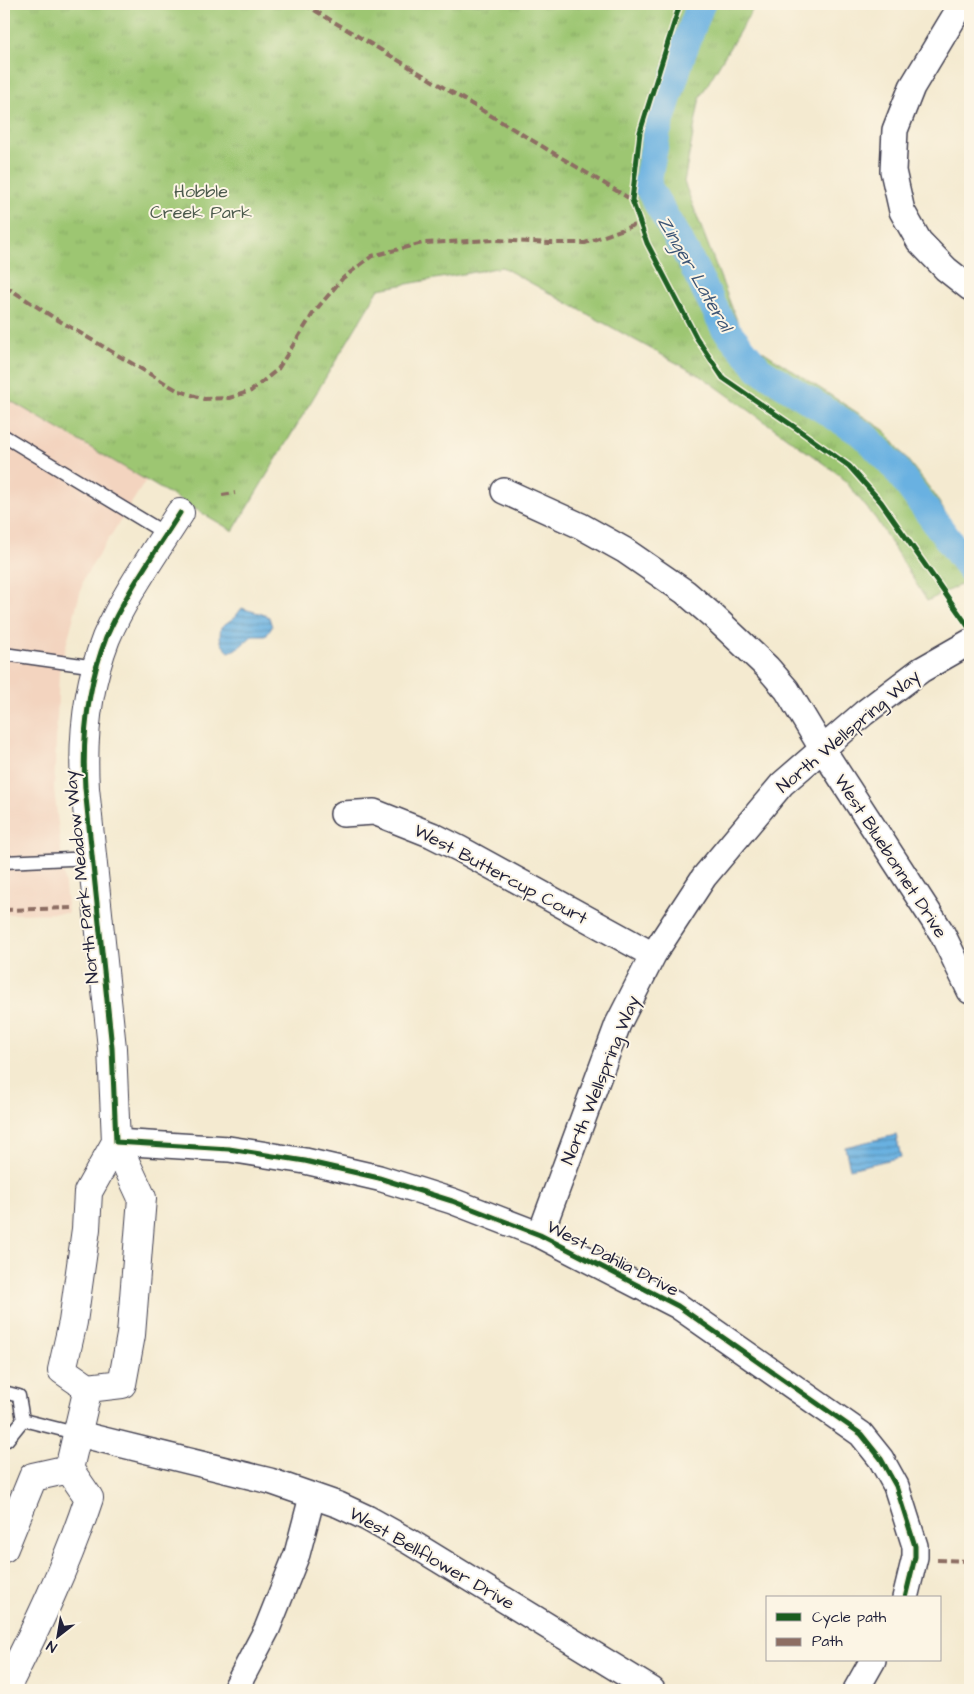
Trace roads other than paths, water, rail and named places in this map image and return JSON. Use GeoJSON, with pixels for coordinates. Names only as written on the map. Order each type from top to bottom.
{"type":"FeatureCollection","features":[{"type":"Feature","properties":{"kind":"street"},"geometry":{"type":"LineString","coordinates":[[962,4],[912,87],[895,130],[893,171],[902,211],[920,241],[946,269],[970,288]]}},
{"type":"Feature","properties":{"kind":"street","name":"West Bluebonnet Drive"},"geometry":{"type":"LineString","coordinates":[[504,491],[581,526],[624,550],[685,592],[767,667],[787,690],[823,750],[942,933],[970,991]]}},
{"type":"Feature","properties":{"kind":"street","name":"North Park Meadow Way"},"geometry":{"type":"LineString","coordinates":[[88,1388],[122,1384],[131,1335],[142,1198],[116,1142],[112,1048],[83,758],[84,728],[96,667],[107,638],[120,610],[173,524]]}},
{"type":"Feature","properties":{"kind":"street","name":"North Wellspring Way"},"geometry":{"type":"LineString","coordinates":[[540,1235],[618,1024],[653,956],[704,877],[782,784],[864,714],[921,670],[970,642]]}},
{"type":"Feature","properties":{"kind":"street","name":"West Buttercup Court"},"geometry":{"type":"LineString","coordinates":[[343,814],[374,812],[432,835],[653,956]]}},
{"type":"Feature","properties":{"kind":"street"},"geometry":{"type":"LineString","coordinates":[[69,1469],[79,1434],[88,1388],[62,1370],[74,1312],[86,1230],[88,1192],[116,1142]]}},
{"type":"Feature","properties":{"kind":"street","name":"West Dahlia Drive"},"geometry":{"type":"LineString","coordinates":[[116,1142],[229,1149],[305,1161],[379,1178],[452,1201],[540,1235],[678,1306],[862,1434],[881,1459],[896,1486],[915,1546],[905,1596]]}},
{"type":"Feature","properties":{"kind":"street","name":"West Bellflower Drive"},"geometry":{"type":"LineString","coordinates":[[79,1434],[270,1481],[339,1505],[410,1542],[652,1690]]}},
{"type":"Feature","properties":{"kind":"street"},"geometry":{"type":"LineString","coordinates":[[4,1548],[33,1477],[69,1469]]}},
{"type":"Feature","properties":{"kind":"street"},"geometry":{"type":"LineString","coordinates":[[5,1690],[49,1603],[74,1544],[89,1498],[69,1469]]}},
{"type":"Feature","properties":{"kind":"street"},"geometry":{"type":"LineString","coordinates":[[235,1690],[267,1629],[297,1554],[312,1497]]}},
{"type":"Feature","properties":{"kind":"street"},"geometry":{"type":"LineString","coordinates":[[856,1690],[872,1662]]}},
{"type":"Feature","properties":{"kind":"lane"},"geometry":{"type":"LineString","coordinates":[[4,436],[173,524]]}},
{"type":"Feature","properties":{"kind":"lane"},"geometry":{"type":"LineString","coordinates":[[4,654],[96,667]]}},
{"type":"Feature","properties":{"kind":"lane"},"geometry":{"type":"LineString","coordinates":[[4,862],[92,858]]}},
{"type":"Feature","properties":{"kind":"lane"},"geometry":{"type":"LineString","coordinates":[[4,1392],[19,1396],[23,1420],[7,1440],[4,1439]]}},
{"type":"Feature","properties":{"kind":"lane"},"geometry":{"type":"LineString","coordinates":[[23,1420],[79,1434]]}},
{"type":"Feature","properties":{"kind":"water"},"geometry":{"type":"Polygon","coordinates":[[[242,608],[269,617],[272,627],[266,636],[252,636],[238,648],[229,652],[221,641],[221,627],[235,617],[242,608]]]}},
{"type":"Feature","properties":{"kind":"water"},"geometry":{"type":"Polygon","coordinates":[[[896,1135],[901,1157],[850,1169],[845,1147],[896,1135]]]}},
{"type":"Feature","properties":{"kind":"waterway","name":"Zinger Lateral"},"geometry":{"type":"LineString","coordinates":[[701,4],[682,54],[657,132],[647,185],[691,262],[724,327],[759,369],[864,435],[893,465],[970,569]]}},
{"type":"Feature","properties":{"kind":"park label","name":"Hobble Creek Park"},"geometry":{"type":"Point","coordinates":[201,201]}}]}
